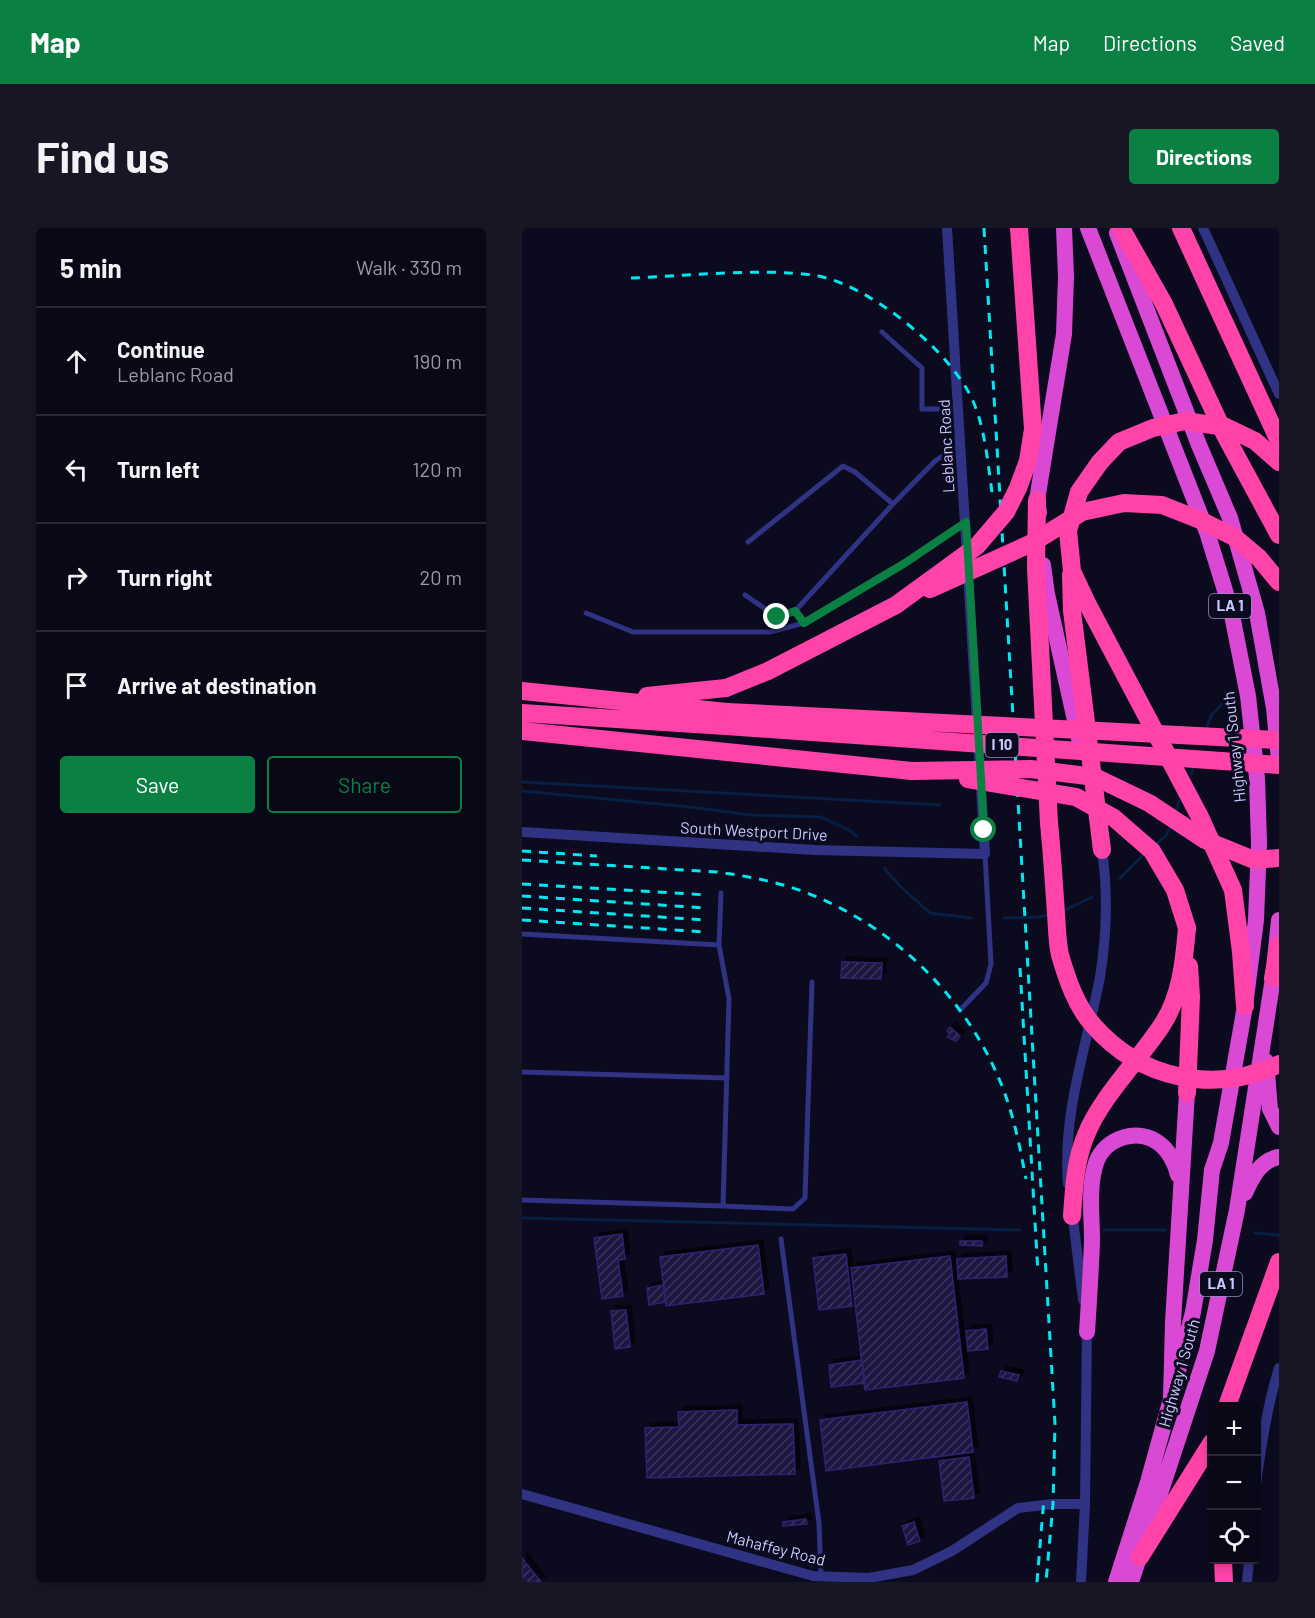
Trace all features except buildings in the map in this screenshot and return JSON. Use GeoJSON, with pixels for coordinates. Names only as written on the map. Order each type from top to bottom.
{"type":"FeatureCollection","features":[{"type":"Feature","properties":{"kind":"highway"},"geometry":{"type":"LineString","coordinates":[[896,605],[977,546],[1006,512],[1028,461],[1033,429],[1019,228]]}},
{"type":"Feature","properties":{"kind":"highway"},"geometry":{"type":"LineString","coordinates":[[1064,228],[1066,277],[1064,334],[1038,500],[1036,568],[1049,823],[1059,952],[1070,987],[1092,1024],[1124,1054],[1165,1073],[1215,1082],[1260,1073],[1279,1064]]}},
{"type":"Feature","properties":{"kind":"highway","name":"Highway 1 South"},"geometry":{"type":"LineString","coordinates":[[1088,228],[1207,532],[1231,610],[1248,696],[1257,778],[1259,843],[1256,920],[1245,1006],[1221,1143],[1212,1170],[1205,1240],[1193,1312],[1171,1399]]}},
{"type":"Feature","properties":{"kind":"highway","name":"LA 1"},"geometry":{"type":"LineString","coordinates":[[1115,228],[1199,446],[1230,519],[1257,613],[1274,708],[1279,762]]}},
{"type":"Feature","properties":{"kind":"highway"},"geometry":{"type":"LineString","coordinates":[[1121,228],[1164,304],[1225,435],[1279,535]]}},
{"type":"Feature","properties":{"kind":"highway"},"geometry":{"type":"LineString","coordinates":[[1181,228],[1279,441]]}},
{"type":"Feature","properties":{"kind":"highway"},"geometry":{"type":"LineString","coordinates":[[1102,850],[1070,582],[1072,571],[1068,531],[1079,492],[1100,462],[1119,442],[1154,428],[1185,421],[1226,427],[1255,441],[1279,462]]}},
{"type":"Feature","properties":{"kind":"highway"},"geometry":{"type":"LineString","coordinates":[[1038,500],[1047,594],[1102,850]]}},
{"type":"Feature","properties":{"kind":"highway"},"geometry":{"type":"LineString","coordinates":[[608,700],[726,688],[768,671],[896,605],[1032,543],[1082,512],[1124,503],[1162,505],[1234,537],[1259,558],[1279,582]]}},
{"type":"Feature","properties":{"kind":"highway"},"geometry":{"type":"LineString","coordinates":[[1072,571],[1200,817],[1233,890],[1245,1006]]}},
{"type":"Feature","properties":{"kind":"highway","name":"I 10"},"geometry":{"type":"LineString","coordinates":[[522,691],[608,700],[726,719],[1279,762]]}},
{"type":"Feature","properties":{"kind":"highway","name":"I 10"},"geometry":{"type":"LineString","coordinates":[[522,713],[1279,740]]}},
{"type":"Feature","properties":{"kind":"highway"},"geometry":{"type":"LineString","coordinates":[[522,731],[912,771],[1076,797],[1114,818],[1152,851],[1175,890],[1187,928],[1191,997],[1187,1093],[1180,1183],[1171,1399],[1148,1482],[1116,1582]]}},
{"type":"Feature","properties":{"kind":"highway"},"geometry":{"type":"LineString","coordinates":[[912,771],[1031,769],[1095,777],[1149,803],[1205,840],[1254,860],[1279,858]]}},
{"type":"Feature","properties":{"kind":"highway","name":"Highway 1 South"},"geometry":{"type":"LineString","coordinates":[[1131,1582],[1207,1351],[1237,1210],[1274,978],[1279,921]]}},
{"type":"Feature","properties":{"kind":"highway"},"geometry":{"type":"LineString","coordinates":[[1072,1216],[1077,1164],[1086,1134],[1106,1102],[1163,1024],[1175,998],[1184,968],[1187,928]]}},
{"type":"Feature","properties":{"kind":"highway"},"geometry":{"type":"LineString","coordinates":[[1274,978],[1279,945]]}},
{"type":"Feature","properties":{"kind":"highway"},"geometry":{"type":"LineString","coordinates":[[1264,1038],[1270,1109],[1279,1127]]}},
{"type":"Feature","properties":{"kind":"highway"},"geometry":{"type":"LineString","coordinates":[[1087,1332],[1091,1270],[1092,1179],[1096,1161],[1115,1141],[1132,1136],[1146,1137],[1159,1143],[1170,1154],[1180,1183]]}},
{"type":"Feature","properties":{"kind":"highway"},"geometry":{"type":"LineString","coordinates":[[1237,1210],[1255,1171],[1274,1158],[1279,1158]]}},
{"type":"Feature","properties":{"kind":"highway"},"geometry":{"type":"LineString","coordinates":[[1229,1402],[1279,1262]]}},
{"type":"Feature","properties":{"kind":"highway"},"geometry":{"type":"LineString","coordinates":[[1242,1402],[1257,1327]]}},
{"type":"Feature","properties":{"kind":"highway"},"geometry":{"type":"LineString","coordinates":[[1140,1557],[1207,1450]]}},
{"type":"Feature","properties":{"kind":"highway"},"geometry":{"type":"LineString","coordinates":[[1223,1564],[1224,1582]]}},
{"type":"Feature","properties":{"kind":"street","name":"Leblanc Road"},"geometry":{"type":"LineString","coordinates":[[947,228],[985,854]]}},
{"type":"Feature","properties":{"kind":"street"},"geometry":{"type":"LineString","coordinates":[[1203,228],[1279,394]]}},
{"type":"Feature","properties":{"kind":"street","name":"South Westport Drive"},"geometry":{"type":"LineString","coordinates":[[522,832],[815,850],[985,854]]}},
{"type":"Feature","properties":{"kind":"street"},"geometry":{"type":"LineString","coordinates":[[1081,1582],[1085,1504],[1087,1332],[1066,1162],[1070,1125],[1105,944],[1106,877],[1102,850]]}},
{"type":"Feature","properties":{"kind":"street"},"geometry":{"type":"LineString","coordinates":[[1260,1456],[1271,1395],[1279,1368]]}},
{"type":"Feature","properties":{"kind":"street","name":"Mahaffey Road"},"geometry":{"type":"LineString","coordinates":[[522,1494],[802,1573],[868,1578],[914,1570],[951,1551],[1018,1508],[1044,1504],[1085,1504]]}},
{"type":"Feature","properties":{"kind":"street"},"geometry":{"type":"LineString","coordinates":[[1247,1582],[1249,1564]]}},
{"type":"Feature","properties":{"kind":"lane"},"geometry":{"type":"LineString","coordinates":[[882,332],[921,368],[922,409],[959,409]]}},
{"type":"Feature","properties":{"kind":"lane"},"geometry":{"type":"LineString","coordinates":[[745,595],[777,617],[795,611],[935,461],[961,444]]}},
{"type":"Feature","properties":{"kind":"lane"},"geometry":{"type":"LineString","coordinates":[[748,542],[843,466],[855,472],[893,504]]}},
{"type":"Feature","properties":{"kind":"lane"},"geometry":{"type":"LineString","coordinates":[[586,613],[633,632],[770,632],[804,623],[905,563],[966,522]]}},
{"type":"Feature","properties":{"kind":"lane"},"geometry":{"type":"LineString","coordinates":[[795,611],[804,623]]}},
{"type":"Feature","properties":{"kind":"lane"},"geometry":{"type":"LineString","coordinates":[[960,1010],[986,983],[992,964],[985,854]]}},
{"type":"Feature","properties":{"kind":"lane"},"geometry":{"type":"LineString","coordinates":[[722,893],[719,945],[729,999],[723,1206]]}},
{"type":"Feature","properties":{"kind":"lane"},"geometry":{"type":"LineString","coordinates":[[522,934],[719,945]]}},
{"type":"Feature","properties":{"kind":"lane"},"geometry":{"type":"LineString","coordinates":[[522,1200],[793,1209],[805,1198],[812,982]]}},
{"type":"Feature","properties":{"kind":"lane"},"geometry":{"type":"LineString","coordinates":[[522,1072],[727,1078]]}},
{"type":"Feature","properties":{"kind":"lane"},"geometry":{"type":"LineString","coordinates":[[782,1239],[819,1523],[821,1576]]}},
{"type":"Feature","properties":{"kind":"waterway"},"geometry":{"type":"LineString","coordinates":[[1206,730],[1212,714],[1231,696]]}},
{"type":"Feature","properties":{"kind":"waterway"},"geometry":{"type":"LineString","coordinates":[[1191,774],[1194,765]]}},
{"type":"Feature","properties":{"kind":"waterway"},"geometry":{"type":"LineString","coordinates":[[522,782],[940,805]]}},
{"type":"Feature","properties":{"kind":"waterway"},"geometry":{"type":"LineString","coordinates":[[522,791],[751,815],[821,817],[851,831],[856,836]]}},
{"type":"Feature","properties":{"kind":"waterway"},"geometry":{"type":"LineString","coordinates":[[1175,814],[1179,801]]}},
{"type":"Feature","properties":{"kind":"waterway"},"geometry":{"type":"LineString","coordinates":[[1155,845],[1166,836],[1171,825]]}},
{"type":"Feature","properties":{"kind":"waterway"},"geometry":{"type":"LineString","coordinates":[[1120,878],[1145,853]]}},
{"type":"Feature","properties":{"kind":"waterway"},"geometry":{"type":"LineString","coordinates":[[884,868],[930,913],[971,918]]}},
{"type":"Feature","properties":{"kind":"waterway"},"geometry":{"type":"LineString","coordinates":[[1061,912],[1092,897]]}},
{"type":"Feature","properties":{"kind":"waterway"},"geometry":{"type":"LineString","coordinates":[[1004,918],[1049,915]]}},
{"type":"Feature","properties":{"kind":"waterway"},"geometry":{"type":"LineString","coordinates":[[522,1218],[1020,1230]]}},
{"type":"Feature","properties":{"kind":"waterway"},"geometry":{"type":"LineString","coordinates":[[1104,1230],[1165,1230]]}},
{"type":"Feature","properties":{"kind":"waterway"},"geometry":{"type":"LineString","coordinates":[[1255,1233],[1279,1235]]}},
{"type":"Feature","properties":{"kind":"railway"},"geometry":{"type":"LineString","coordinates":[[984,228],[1055,1424],[1053,1504],[1046,1582]]}},
{"type":"Feature","properties":{"kind":"railway"},"geometry":{"type":"LineString","coordinates":[[631,278],[746,272],[813,275],[835,281],[882,305],[927,341],[946,361],[973,401],[981,424],[993,499]]}},
{"type":"Feature","properties":{"kind":"railway"},"geometry":{"type":"LineString","coordinates":[[522,851],[597,856]]}},
{"type":"Feature","properties":{"kind":"railway"},"geometry":{"type":"LineString","coordinates":[[522,860],[717,872],[749,877],[802,891],[835,905],[867,923],[923,968],[968,1022],[987,1053],[1002,1086],[1016,1132],[1026,1179]]}},
{"type":"Feature","properties":{"kind":"railway"},"geometry":{"type":"LineString","coordinates":[[522,884],[707,895]]}},
{"type":"Feature","properties":{"kind":"railway"},"geometry":{"type":"LineString","coordinates":[[522,896],[706,908]]}},
{"type":"Feature","properties":{"kind":"railway"},"geometry":{"type":"LineString","coordinates":[[522,908],[706,920]]}},
{"type":"Feature","properties":{"kind":"railway"},"geometry":{"type":"LineString","coordinates":[[522,920],[706,932]]}},
{"type":"Feature","properties":{"kind":"railway"},"geometry":{"type":"LineString","coordinates":[[1020,968],[1038,1273]]}},
{"type":"Feature","properties":{"kind":"railway"},"geometry":{"type":"LineString","coordinates":[[1037,1582],[1044,1498]]}},
{"type":"Feature","properties":{"kind":"route"},"geometry":{"type":"LineString","coordinates":[[777,617],[795,611],[804,623],[905,563],[966,522],[984,830]]}}]}
